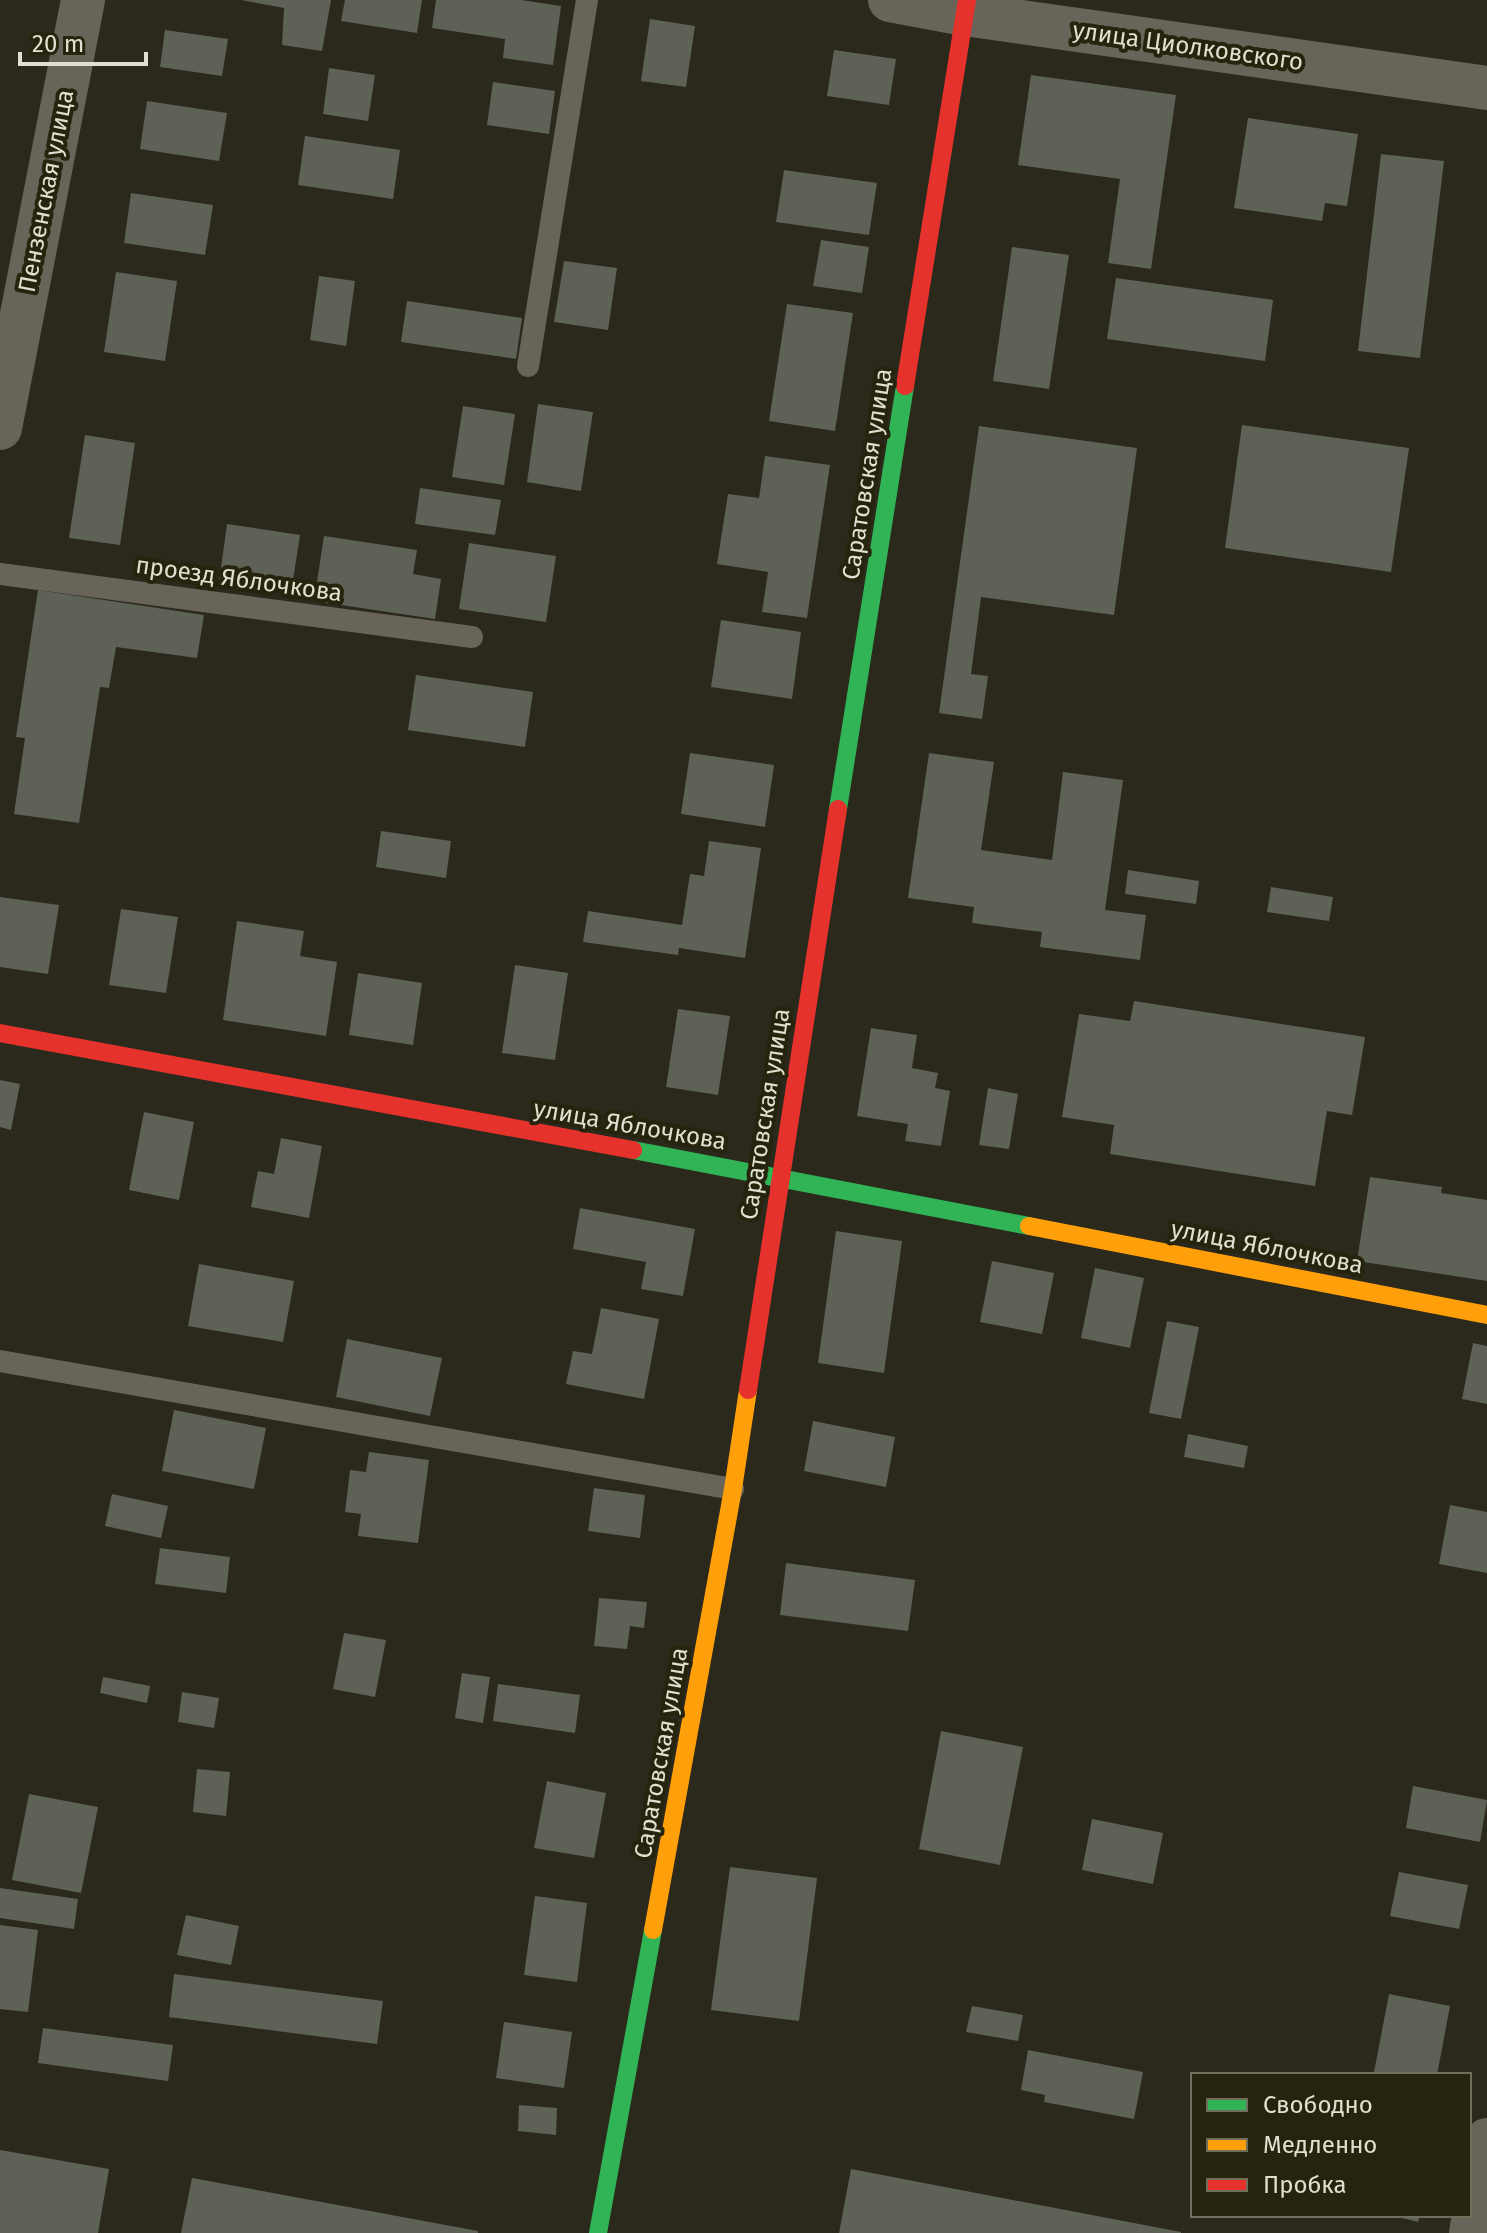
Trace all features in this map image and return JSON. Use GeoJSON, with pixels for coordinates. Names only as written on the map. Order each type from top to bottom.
{"type":"FeatureCollection","features":[{"type":"Feature","properties":{"kind":"street","name":"Пензенская улица"},"geometry":{"type":"LineString","coordinates":[[0,428],[83,0]]}},
{"type":"Feature","properties":{"kind":"street","name":"улица Циолковского"},"geometry":{"type":"LineString","coordinates":[[890,0],[966,7],[1487,88]]}},
{"type":"Feature","properties":{"kind":"street","name":"Саратовская улица"},"geometry":{"type":"LineString","coordinates":[[598,2233],[733,1489],[779,1177],[966,7]]}},
{"type":"Feature","properties":{"kind":"street","name":"улица Яблочкова"},"geometry":{"type":"LineString","coordinates":[[0,1033],[779,1177],[1487,1315]]}},
{"type":"Feature","properties":{"kind":"street"},"geometry":{"type":"LineString","coordinates":[[1471,2233],[1487,2140]]}},
{"type":"Feature","properties":{"kind":"lane"},"geometry":{"type":"LineString","coordinates":[[528,366],[587,0]]}},
{"type":"Feature","properties":{"kind":"lane","name":"проезд Яблочкова"},"geometry":{"type":"LineString","coordinates":[[0,574],[472,637]]}},
{"type":"Feature","properties":{"kind":"lane"},"geometry":{"type":"LineString","coordinates":[[0,1361],[733,1489]]}},
{"type":"Feature","properties":{"kind":"building"},"geometry":{"type":"Polygon","coordinates":[[[241,0],[331,0],[322,51],[282,45],[284,8],[241,0]]]}},
{"type":"Feature","properties":{"kind":"building"},"geometry":{"type":"Polygon","coordinates":[[[345,0],[422,0],[417,33],[341,21],[345,0]]]}},
{"type":"Feature","properties":{"kind":"building"},"geometry":{"type":"Polygon","coordinates":[[[436,0],[521,0],[561,6],[553,65],[503,58],[505,39],[432,28],[436,0]]]}},
{"type":"Feature","properties":{"kind":"building"},"geometry":{"type":"Polygon","coordinates":[[[650,19],[695,26],[686,87],[641,81],[650,19]]]}},
{"type":"Feature","properties":{"kind":"building"},"geometry":{"type":"Polygon","coordinates":[[[165,30],[228,39],[222,76],[160,67],[165,30]]]}},
{"type":"Feature","properties":{"kind":"building"},"geometry":{"type":"Polygon","coordinates":[[[834,50],[896,59],[889,105],[827,96],[834,50]]]}},
{"type":"Feature","properties":{"kind":"building"},"geometry":{"type":"Polygon","coordinates":[[[329,68],[375,75],[368,121],[323,114],[329,68]]]}},
{"type":"Feature","properties":{"kind":"building"},"geometry":{"type":"Polygon","coordinates":[[[1031,75],[1176,95],[1151,269],[1108,263],[1120,179],[1018,165],[1031,75]]]}},
{"type":"Feature","properties":{"kind":"building"},"geometry":{"type":"Polygon","coordinates":[[[493,82],[555,91],[549,134],[487,125],[493,82]]]}},
{"type":"Feature","properties":{"kind":"building"},"geometry":{"type":"Polygon","coordinates":[[[147,101],[227,113],[219,161],[140,149],[147,101]]]}},
{"type":"Feature","properties":{"kind":"building"},"geometry":{"type":"Polygon","coordinates":[[[1248,118],[1358,134],[1347,206],[1325,203],[1322,221],[1234,208],[1248,118]]]}},
{"type":"Feature","properties":{"kind":"building"},"geometry":{"type":"Polygon","coordinates":[[[305,136],[400,150],[393,199],[298,185],[305,136]]]}},
{"type":"Feature","properties":{"kind":"building"},"geometry":{"type":"Polygon","coordinates":[[[1381,154],[1444,161],[1420,358],[1358,351],[1381,154]]]}},
{"type":"Feature","properties":{"kind":"building"},"geometry":{"type":"Polygon","coordinates":[[[784,170],[877,183],[869,235],[776,222],[784,170]]]}},
{"type":"Feature","properties":{"kind":"building"},"geometry":{"type":"Polygon","coordinates":[[[131,193],[213,205],[205,255],[124,243],[131,193]]]}},
{"type":"Feature","properties":{"kind":"building"},"geometry":{"type":"Polygon","coordinates":[[[821,240],[869,247],[862,293],[813,286],[821,240]]]}},
{"type":"Feature","properties":{"kind":"building"},"geometry":{"type":"Polygon","coordinates":[[[1012,247],[1069,255],[1049,389],[993,381],[1012,247]]]}},
{"type":"Feature","properties":{"kind":"building"},"geometry":{"type":"Polygon","coordinates":[[[564,261],[617,268],[608,330],[554,322],[564,261]]]}},
{"type":"Feature","properties":{"kind":"building"},"geometry":{"type":"Polygon","coordinates":[[[116,272],[177,281],[165,361],[104,352],[116,272]]]}},
{"type":"Feature","properties":{"kind":"building"},"geometry":{"type":"Polygon","coordinates":[[[319,276],[355,281],[346,346],[310,340],[319,276]]]}},
{"type":"Feature","properties":{"kind":"building"},"geometry":{"type":"Polygon","coordinates":[[[1116,278],[1273,300],[1265,361],[1107,339],[1116,278]]]}},
{"type":"Feature","properties":{"kind":"building"},"geometry":{"type":"Polygon","coordinates":[[[407,301],[522,318],[516,359],[401,342],[407,301]]]}},
{"type":"Feature","properties":{"kind":"building"},"geometry":{"type":"Polygon","coordinates":[[[787,304],[853,313],[835,431],[769,421],[787,304]]]}},
{"type":"Feature","properties":{"kind":"building"},"geometry":{"type":"Polygon","coordinates":[[[538,404],[593,412],[581,491],[527,482],[538,404]]]}},
{"type":"Feature","properties":{"kind":"building"},"geometry":{"type":"Polygon","coordinates":[[[463,406],[515,414],[504,485],[452,477],[463,406]]]}},
{"type":"Feature","properties":{"kind":"building"},"geometry":{"type":"Polygon","coordinates":[[[1242,425],[1409,448],[1391,572],[1225,548],[1242,425]]]}},
{"type":"Feature","properties":{"kind":"building"},"geometry":{"type":"Polygon","coordinates":[[[979,426],[1137,448],[1114,615],[981,597],[971,674],[988,676],[982,719],[939,713],[979,426]]]}},
{"type":"Feature","properties":{"kind":"building"},"geometry":{"type":"Polygon","coordinates":[[[85,435],[135,443],[120,545],[69,538],[85,435]]]}},
{"type":"Feature","properties":{"kind":"building"},"geometry":{"type":"Polygon","coordinates":[[[765,456],[830,465],[807,618],[762,612],[768,572],[717,564],[728,494],[759,498],[765,456]]]}},
{"type":"Feature","properties":{"kind":"building"},"geometry":{"type":"Polygon","coordinates":[[[420,488],[501,500],[495,535],[415,524],[420,488]]]}},
{"type":"Feature","properties":{"kind":"building"},"geometry":{"type":"Polygon","coordinates":[[[227,524],[300,535],[291,593],[219,582],[227,524]]]}},
{"type":"Feature","properties":{"kind":"building"},"geometry":{"type":"Polygon","coordinates":[[[324,536],[417,550],[413,574],[441,579],[435,619],[314,601],[324,536]]]}},
{"type":"Feature","properties":{"kind":"building"},"geometry":{"type":"Polygon","coordinates":[[[469,543],[556,556],[546,622],[459,609],[469,543]]]}},
{"type":"Feature","properties":{"kind":"building"},"geometry":{"type":"Polygon","coordinates":[[[38,590],[204,615],[197,658],[116,647],[109,688],[100,687],[79,823],[14,814],[25,738],[16,737],[38,590]]]}},
{"type":"Feature","properties":{"kind":"building"},"geometry":{"type":"Polygon","coordinates":[[[721,620],[801,632],[792,699],[711,687],[721,620]]]}},
{"type":"Feature","properties":{"kind":"building"},"geometry":{"type":"Polygon","coordinates":[[[416,675],[533,692],[525,747],[408,730],[416,675]]]}},
{"type":"Feature","properties":{"kind":"building"},"geometry":{"type":"Polygon","coordinates":[[[690,753],[774,765],[765,827],[681,814],[690,753]]]}},
{"type":"Feature","properties":{"kind":"building"},"geometry":{"type":"Polygon","coordinates":[[[929,753],[994,762],[981,850],[1052,860],[1063,772],[1123,780],[1105,910],[1146,915],[1140,960],[1040,947],[1042,932],[972,923],[974,907],[908,898],[929,753]]]}},
{"type":"Feature","properties":{"kind":"building"},"geometry":{"type":"Polygon","coordinates":[[[381,831],[451,841],[446,878],[376,867],[381,831]]]}},
{"type":"Feature","properties":{"kind":"building"},"geometry":{"type":"Polygon","coordinates":[[[709,841],[761,848],[745,958],[679,948],[678,955],[583,942],[588,911],[682,925],[690,874],[704,876],[709,841]]]}},
{"type":"Feature","properties":{"kind":"building"},"geometry":{"type":"Polygon","coordinates":[[[1128,870],[1199,881],[1196,904],[1125,894],[1128,870]]]}},
{"type":"Feature","properties":{"kind":"building"},"geometry":{"type":"Polygon","coordinates":[[[1271,887],[1333,897],[1329,921],[1267,912],[1271,887]]]}},
{"type":"Feature","properties":{"kind":"building"},"geometry":{"type":"Polygon","coordinates":[[[0,897],[59,905],[48,974],[0,967],[0,897]]]}},
{"type":"Feature","properties":{"kind":"building"},"geometry":{"type":"Polygon","coordinates":[[[121,909],[178,917],[166,993],[109,985],[121,909]]]}},
{"type":"Feature","properties":{"kind":"building"},"geometry":{"type":"Polygon","coordinates":[[[237,921],[304,931],[300,956],[337,962],[326,1036],[223,1020],[237,921]]]}},
{"type":"Feature","properties":{"kind":"building"},"geometry":{"type":"Polygon","coordinates":[[[515,965],[568,973],[555,1060],[502,1053],[515,965]]]}},
{"type":"Feature","properties":{"kind":"building"},"geometry":{"type":"Polygon","coordinates":[[[358,973],[422,983],[413,1045],[349,1035],[358,973]]]}},
{"type":"Feature","properties":{"kind":"building"},"geometry":{"type":"Polygon","coordinates":[[[1134,1001],[1365,1037],[1352,1115],[1327,1111],[1315,1186],[1110,1154],[1114,1125],[1062,1117],[1079,1014],[1130,1021],[1134,1001]]]}},
{"type":"Feature","properties":{"kind":"building"},"geometry":{"type":"Polygon","coordinates":[[[678,1009],[730,1016],[718,1095],[666,1087],[678,1009]]]}},
{"type":"Feature","properties":{"kind":"building"},"geometry":{"type":"Polygon","coordinates":[[[871,1028],[917,1035],[912,1068],[938,1073],[935,1088],[950,1091],[941,1146],[905,1141],[908,1124],[857,1116],[871,1028]]]}},
{"type":"Feature","properties":{"kind":"building"},"geometry":{"type":"Polygon","coordinates":[[[0,1080],[20,1084],[11,1130],[0,1127],[0,1080]]]}},
{"type":"Feature","properties":{"kind":"building"},"geometry":{"type":"Polygon","coordinates":[[[988,1088],[1018,1094],[1009,1149],[979,1145],[988,1088]]]}},
{"type":"Feature","properties":{"kind":"building"},"geometry":{"type":"Polygon","coordinates":[[[144,1112],[194,1122],[179,1200],[129,1190],[144,1112]]]}},
{"type":"Feature","properties":{"kind":"building"},"geometry":{"type":"Polygon","coordinates":[[[281,1138],[322,1146],[309,1218],[251,1207],[258,1171],[274,1174],[281,1138]]]}},
{"type":"Feature","properties":{"kind":"building"},"geometry":{"type":"Polygon","coordinates":[[[1370,1177],[1442,1187],[1441,1193],[1487,1200],[1487,1281],[1357,1261],[1370,1177]]]}},
{"type":"Feature","properties":{"kind":"building"},"geometry":{"type":"Polygon","coordinates":[[[580,1208],[695,1229],[683,1296],[641,1289],[646,1262],[573,1249],[580,1208]]]}},
{"type":"Feature","properties":{"kind":"building"},"geometry":{"type":"Polygon","coordinates":[[[836,1231],[902,1241],[884,1373],[818,1363],[836,1231]]]}},
{"type":"Feature","properties":{"kind":"building"},"geometry":{"type":"Polygon","coordinates":[[[992,1261],[1054,1273],[1042,1334],[980,1322],[992,1261]]]}},
{"type":"Feature","properties":{"kind":"building"},"geometry":{"type":"Polygon","coordinates":[[[199,1264],[294,1281],[283,1342],[188,1326],[199,1264]]]}},
{"type":"Feature","properties":{"kind":"building"},"geometry":{"type":"Polygon","coordinates":[[[1095,1268],[1144,1278],[1130,1348],[1081,1338],[1095,1268]]]}},
{"type":"Feature","properties":{"kind":"building"},"geometry":{"type":"Polygon","coordinates":[[[601,1308],[659,1319],[644,1399],[566,1384],[573,1351],[592,1354],[601,1308]]]}},
{"type":"Feature","properties":{"kind":"building"},"geometry":{"type":"Polygon","coordinates":[[[1167,1321],[1199,1327],[1181,1419],[1149,1413],[1167,1321]]]}},
{"type":"Feature","properties":{"kind":"building"},"geometry":{"type":"Polygon","coordinates":[[[347,1339],[442,1358],[430,1416],[336,1397],[347,1339]]]}},
{"type":"Feature","properties":{"kind":"building"},"geometry":{"type":"Polygon","coordinates":[[[1473,1343],[1487,1346],[1487,1404],[1462,1399],[1473,1343]]]}},
{"type":"Feature","properties":{"kind":"building"},"geometry":{"type":"Polygon","coordinates":[[[174,1410],[266,1428],[254,1489],[162,1471],[174,1410]]]}},
{"type":"Feature","properties":{"kind":"building"},"geometry":{"type":"Polygon","coordinates":[[[813,1421],[895,1437],[886,1487],[804,1471],[813,1421]]]}},
{"type":"Feature","properties":{"kind":"building"},"geometry":{"type":"Polygon","coordinates":[[[1188,1434],[1248,1446],[1244,1468],[1184,1457],[1188,1434]]]}},
{"type":"Feature","properties":{"kind":"building"},"geometry":{"type":"Polygon","coordinates":[[[369,1452],[429,1460],[418,1543],[358,1536],[361,1514],[345,1512],[350,1470],[366,1472],[369,1452]]]}},
{"type":"Feature","properties":{"kind":"building"},"geometry":{"type":"Polygon","coordinates":[[[594,1488],[645,1495],[640,1538],[588,1531],[594,1488]]]}},
{"type":"Feature","properties":{"kind":"building"},"geometry":{"type":"Polygon","coordinates":[[[112,1494],[168,1506],[161,1538],[105,1526],[112,1494]]]}},
{"type":"Feature","properties":{"kind":"building"},"geometry":{"type":"Polygon","coordinates":[[[1450,1505],[1487,1512],[1487,1573],[1439,1564],[1450,1505]]]}},
{"type":"Feature","properties":{"kind":"building"},"geometry":{"type":"Polygon","coordinates":[[[160,1548],[230,1557],[226,1593],[155,1584],[160,1548]]]}},
{"type":"Feature","properties":{"kind":"building"},"geometry":{"type":"Polygon","coordinates":[[[786,1563],[915,1580],[908,1631],[780,1615],[786,1563]]]}},
{"type":"Feature","properties":{"kind":"building"},"geometry":{"type":"Polygon","coordinates":[[[599,1598],[647,1602],[644,1628],[630,1626],[627,1649],[594,1646],[599,1598]]]}},
{"type":"Feature","properties":{"kind":"building"},"geometry":{"type":"Polygon","coordinates":[[[344,1633],[386,1640],[375,1697],[333,1689],[344,1633]]]}},
{"type":"Feature","properties":{"kind":"building"},"geometry":{"type":"Polygon","coordinates":[[[462,1673],[490,1677],[483,1723],[455,1718],[462,1673]]]}},
{"type":"Feature","properties":{"kind":"building"},"geometry":{"type":"Polygon","coordinates":[[[103,1677],[150,1686],[147,1703],[100,1693],[103,1677]]]}},
{"type":"Feature","properties":{"kind":"building"},"geometry":{"type":"Polygon","coordinates":[[[498,1684],[580,1695],[575,1733],[493,1721],[498,1684]]]}},
{"type":"Feature","properties":{"kind":"building"},"geometry":{"type":"Polygon","coordinates":[[[182,1692],[219,1698],[214,1728],[178,1722],[182,1692]]]}},
{"type":"Feature","properties":{"kind":"building"},"geometry":{"type":"Polygon","coordinates":[[[941,1731],[1023,1747],[1000,1865],[919,1849],[941,1731]]]}},
{"type":"Feature","properties":{"kind":"building"},"geometry":{"type":"Polygon","coordinates":[[[197,1769],[230,1772],[226,1816],[193,1812],[197,1769]]]}},
{"type":"Feature","properties":{"kind":"building"},"geometry":{"type":"Polygon","coordinates":[[[547,1781],[606,1793],[594,1858],[534,1848],[547,1781]]]}},
{"type":"Feature","properties":{"kind":"building"},"geometry":{"type":"Polygon","coordinates":[[[1413,1786],[1487,1800],[1480,1842],[1406,1828],[1413,1786]]]}},
{"type":"Feature","properties":{"kind":"building"},"geometry":{"type":"Polygon","coordinates":[[[29,1794],[98,1807],[81,1893],[12,1880],[29,1794]]]}},
{"type":"Feature","properties":{"kind":"building"},"geometry":{"type":"Polygon","coordinates":[[[1092,1819],[1163,1833],[1153,1884],[1082,1870],[1092,1819]]]}},
{"type":"Feature","properties":{"kind":"building"},"geometry":{"type":"Polygon","coordinates":[[[730,1867],[817,1878],[799,2021],[711,2010],[730,1867]]]}},
{"type":"Feature","properties":{"kind":"building"},"geometry":{"type":"Polygon","coordinates":[[[1399,1872],[1468,1885],[1459,1929],[1390,1916],[1399,1872]]]}},
{"type":"Feature","properties":{"kind":"building"},"geometry":{"type":"Polygon","coordinates":[[[0,1888],[78,1899],[74,1929],[0,1918],[0,1888]]]}},
{"type":"Feature","properties":{"kind":"building"},"geometry":{"type":"Polygon","coordinates":[[[535,1896],[587,1903],[577,1982],[524,1975],[535,1896]]]}},
{"type":"Feature","properties":{"kind":"building"},"geometry":{"type":"Polygon","coordinates":[[[186,1915],[239,1926],[231,1965],[177,1955],[186,1915]]]}},
{"type":"Feature","properties":{"kind":"building"},"geometry":{"type":"Polygon","coordinates":[[[0,1925],[38,1930],[28,2012],[0,2009],[0,1925]]]}},
{"type":"Feature","properties":{"kind":"building"},"geometry":{"type":"Polygon","coordinates":[[[174,1974],[383,2001],[377,2044],[169,2017],[174,1974]]]}},
{"type":"Feature","properties":{"kind":"building"},"geometry":{"type":"Polygon","coordinates":[[[1389,1994],[1450,2006],[1437,2073],[1374,2072],[1389,1994]]]}},
{"type":"Feature","properties":{"kind":"building"},"geometry":{"type":"Polygon","coordinates":[[[972,2006],[1023,2015],[1018,2041],[966,2032],[972,2006]]]}},
{"type":"Feature","properties":{"kind":"building"},"geometry":{"type":"Polygon","coordinates":[[[504,2022],[572,2032],[564,2088],[496,2078],[504,2022]]]}},
{"type":"Feature","properties":{"kind":"building"},"geometry":{"type":"Polygon","coordinates":[[[43,2028],[173,2045],[168,2081],[38,2063],[43,2028]]]}},
{"type":"Feature","properties":{"kind":"building"},"geometry":{"type":"Polygon","coordinates":[[[1028,2050],[1143,2072],[1134,2119],[1044,2102],[1045,2095],[1021,2090],[1028,2050]]]}},
{"type":"Feature","properties":{"kind":"building"},"geometry":{"type":"Polygon","coordinates":[[[519,2105],[557,2108],[556,2135],[518,2131],[519,2105]]]}},
{"type":"Feature","properties":{"kind":"building"},"geometry":{"type":"Polygon","coordinates":[[[0,2150],[109,2169],[98,2233],[0,2233],[0,2150]]]}},
{"type":"Feature","properties":{"kind":"building"},"geometry":{"type":"Polygon","coordinates":[[[851,2169],[1181,2232],[1181,2233],[839,2233],[851,2169]]]}},
{"type":"Feature","properties":{"kind":"building"},"geometry":{"type":"Polygon","coordinates":[[[192,2178],[478,2231],[478,2233],[181,2233],[192,2178]]]}},
{"type":"Feature","properties":{"kind":"building"},"geometry":{"type":"Polygon","coordinates":[[[1398,2217],[1419,2217],[1418,2222],[1398,2217]]]}},
{"type":"Feature","properties":{"kind":"traffic: fast"},"geometry":{"type":"LineString","coordinates":[[838,809],[905,386]]}},
{"type":"Feature","properties":{"kind":"traffic: fast"},"geometry":{"type":"LineString","coordinates":[[633,1150],[1029,1226]]}},
{"type":"Feature","properties":{"kind":"traffic: fast"},"geometry":{"type":"LineString","coordinates":[[598,2233],[653,1930]]}},
{"type":"Feature","properties":{"kind":"traffic: slow"},"geometry":{"type":"LineString","coordinates":[[1029,1226],[1487,1315]]}},
{"type":"Feature","properties":{"kind":"traffic: slow"},"geometry":{"type":"LineString","coordinates":[[653,1930],[748,1390]]}},
{"type":"Feature","properties":{"kind":"traffic: jam"},"geometry":{"type":"LineString","coordinates":[[905,386],[967,0]]}},
{"type":"Feature","properties":{"kind":"traffic: jam"},"geometry":{"type":"LineString","coordinates":[[748,1390],[838,809]]}},
{"type":"Feature","properties":{"kind":"traffic: jam"},"geometry":{"type":"LineString","coordinates":[[0,1033],[633,1150]]}}]}
